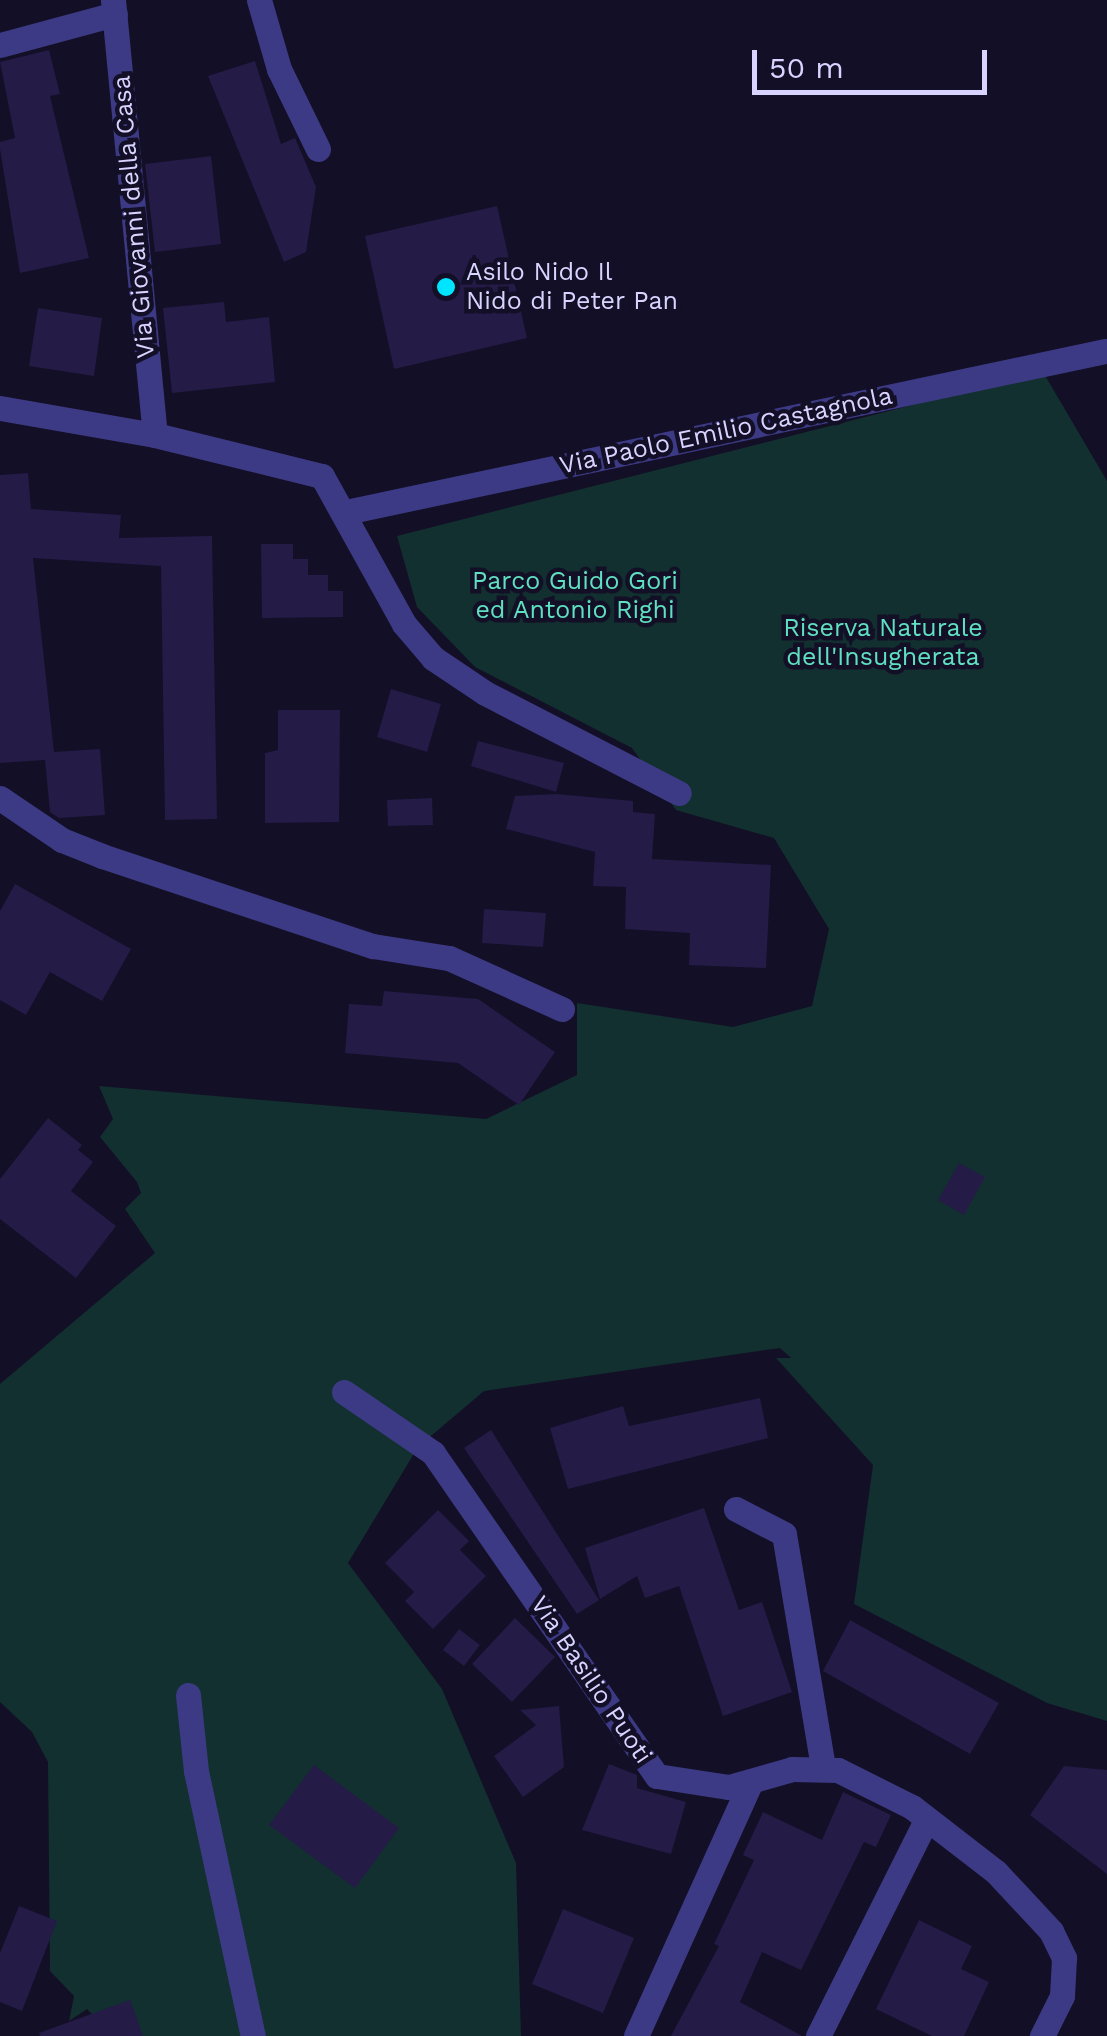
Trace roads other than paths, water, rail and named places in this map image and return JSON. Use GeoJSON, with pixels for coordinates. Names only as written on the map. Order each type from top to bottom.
{"type":"FeatureCollection","features":[{"type":"Feature","properties":{"kind":"street"},"geometry":{"type":"LineString","coordinates":[[259,0],[280,69],[318,149]]}},
{"type":"Feature","properties":{"kind":"street"},"geometry":{"type":"LineString","coordinates":[[0,45],[114,7]]}},
{"type":"Feature","properties":{"kind":"street","name":"Via Giovanni della Casa"},"geometry":{"type":"LineString","coordinates":[[114,7],[155,435]]}},
{"type":"Feature","properties":{"kind":"street","name":"Via Paolo Emilio Castagnola"},"geometry":{"type":"LineString","coordinates":[[346,512],[1105,352]]}},
{"type":"Feature","properties":{"kind":"street"},"geometry":{"type":"LineString","coordinates":[[0,408],[155,435],[302,467],[322,476],[346,512],[404,624],[434,658],[485,694],[679,793]]}},
{"type":"Feature","properties":{"kind":"street"},"geometry":{"type":"LineString","coordinates":[[0,798],[62,840],[373,946],[448,958],[562,1009]]}},
{"type":"Feature","properties":{"kind":"street","name":"Via Basilio Puoti"},"geometry":{"type":"LineString","coordinates":[[344,1392],[433,1453],[653,1772],[691,1785],[750,1783],[792,1769],[823,1768],[856,1778],[926,1820],[1011,1885],[1060,1945],[1066,1978],[1042,2036]]}},
{"type":"Feature","properties":{"kind":"street"},"geometry":{"type":"LineString","coordinates":[[736,1509],[784,1534],[823,1768]]}},
{"type":"Feature","properties":{"kind":"street"},"geometry":{"type":"LineString","coordinates":[[188,1695],[196,1771],[253,2036]]}},
{"type":"Feature","properties":{"kind":"street"},"geometry":{"type":"LineString","coordinates":[[636,2036],[750,1783]]}},
{"type":"Feature","properties":{"kind":"street"},"geometry":{"type":"LineString","coordinates":[[818,2036],[926,1820]]}},
{"type":"Feature","properties":{"kind":"place","name":"Asilo Nido Il Nido di Peter Pan"},"geometry":{"type":"Point","coordinates":[446,287]}},
{"type":"Feature","properties":{"kind":"park label","name":"Parco Guido Gori ed Antonio Righi"},"geometry":{"type":"Point","coordinates":[575,596]}},
{"type":"Feature","properties":{"kind":"park label","name":"Riserva Naturale dell'Insugherata"},"geometry":{"type":"Point","coordinates":[883,644]}}]}
